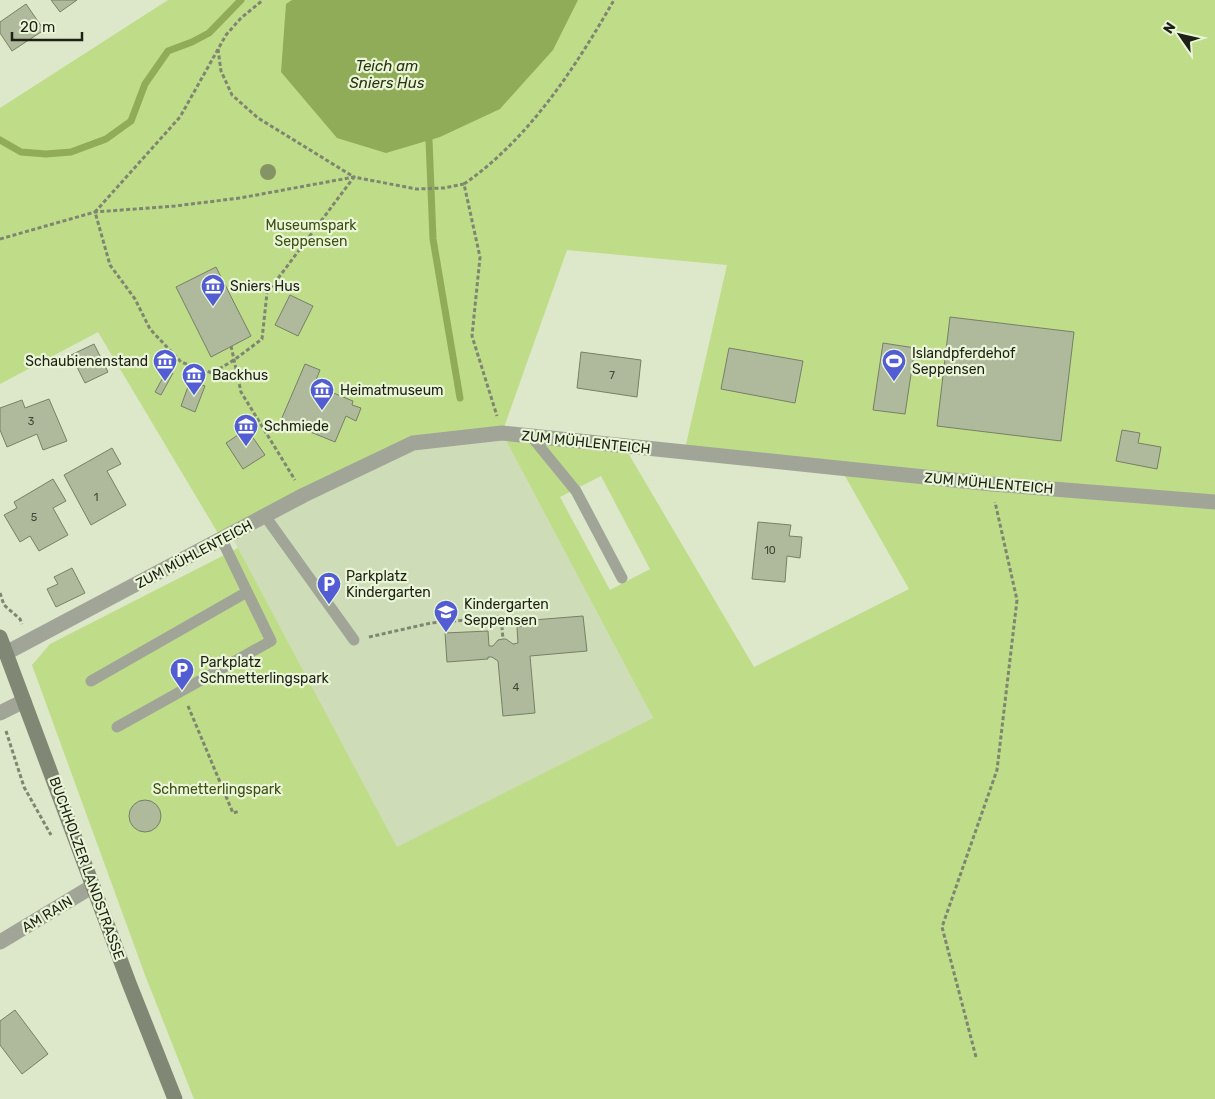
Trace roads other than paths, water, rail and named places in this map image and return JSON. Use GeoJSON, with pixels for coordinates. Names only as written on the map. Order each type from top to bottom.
{"type":"FeatureCollection","features":[{"type":"Feature","properties":{"kind":"main road","name":"BUCHHOLZER LANDSTRASSE"},"geometry":{"type":"LineString","coordinates":[[0,637],[175,1099]]}},
{"type":"Feature","properties":{"kind":"street","name":"ZUM MÜHLENTEICH"},"geometry":{"type":"LineString","coordinates":[[6,653],[304,495],[413,443],[502,433],[992,484],[1215,502]]}},
{"type":"Feature","properties":{"kind":"street"},"geometry":{"type":"LineString","coordinates":[[0,714],[24,701]]}},
{"type":"Feature","properties":{"kind":"street","name":"AM RAIN"},"geometry":{"type":"LineString","coordinates":[[0,942],[93,886]]}},
{"type":"Feature","properties":{"kind":"lane"},"geometry":{"type":"LineString","coordinates":[[531,436],[576,490],[622,578]]}},
{"type":"Feature","properties":{"kind":"lane"},"geometry":{"type":"LineString","coordinates":[[266,516],[354,640]]}},
{"type":"Feature","properties":{"kind":"lane"},"geometry":{"type":"LineString","coordinates":[[117,727],[271,641],[222,540]]}},
{"type":"Feature","properties":{"kind":"lane"},"geometry":{"type":"LineString","coordinates":[[91,681],[247,592]]}},
{"type":"Feature","properties":{"kind":"water","name":"Teich am Sniers Hus"},"geometry":{"type":"Polygon","coordinates":[[[292,0],[578,0],[553,50],[500,109],[440,137],[386,153],[337,138],[281,72],[286,4],[292,0]]]}},
{"type":"Feature","properties":{"kind":"waterway"},"geometry":{"type":"LineString","coordinates":[[0,140],[21,152],[46,154],[71,152],[106,139],[131,121],[145,84],[168,51],[209,33],[241,0]]}},
{"type":"Feature","properties":{"kind":"waterway"},"geometry":{"type":"LineString","coordinates":[[429,140],[433,239],[460,398]]}},
{"type":"Feature","properties":{"kind":"place","name":"Sniers Hus"},"geometry":{"type":"Point","coordinates":[213,307]}},
{"type":"Feature","properties":{"kind":"place","name":"Schaubienenstand"},"geometry":{"type":"Point","coordinates":[165,382]}},
{"type":"Feature","properties":{"kind":"place","name":"Islandpferdehof Seppensen"},"geometry":{"type":"Point","coordinates":[894,382]}},
{"type":"Feature","properties":{"kind":"place","name":"Backhus"},"geometry":{"type":"Point","coordinates":[194,396]}},
{"type":"Feature","properties":{"kind":"place","name":"Heimatmuseum"},"geometry":{"type":"Point","coordinates":[322,411]}},
{"type":"Feature","properties":{"kind":"place","name":"Schmiede"},"geometry":{"type":"Point","coordinates":[246,447]}},
{"type":"Feature","properties":{"kind":"place","name":"Parkplatz Kindergarten"},"geometry":{"type":"Point","coordinates":[329,605]}},
{"type":"Feature","properties":{"kind":"place","name":"Kindergarten Seppensen"},"geometry":{"type":"Point","coordinates":[446,633]}},
{"type":"Feature","properties":{"kind":"place","name":"Parkplatz Schmetterlingspark"},"geometry":{"type":"Point","coordinates":[182,691]}},
{"type":"Feature","properties":{"kind":"park label","name":"Museumspark Seppensen"},"geometry":{"type":"Point","coordinates":[311,234]}},
{"type":"Feature","properties":{"kind":"park label","name":"Schmetterlingspark"},"geometry":{"type":"Point","coordinates":[217,789]}}]}
